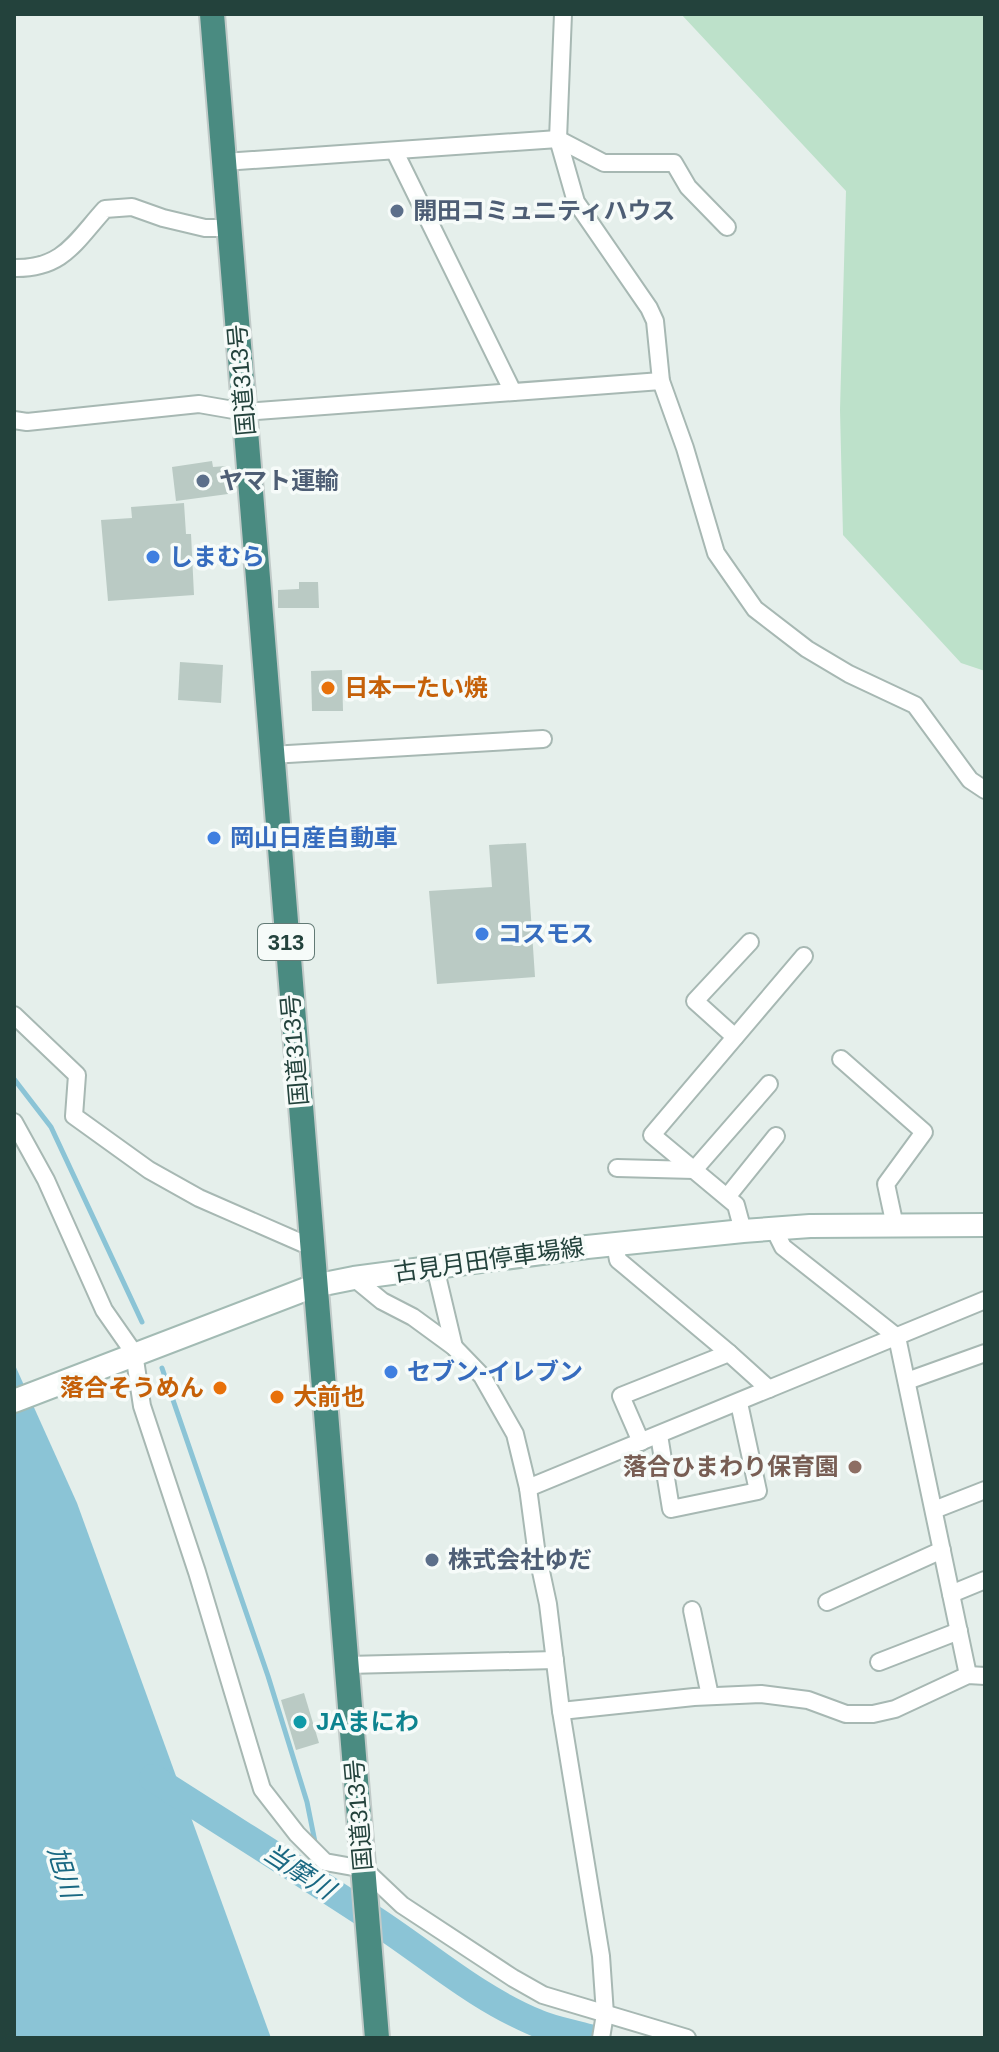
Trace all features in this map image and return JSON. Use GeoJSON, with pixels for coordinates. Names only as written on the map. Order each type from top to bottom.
{"type":"FeatureCollection","features":[{"type":"Feature","properties":{"kind":"highway","name":"国道313号"},"geometry":{"type":"LineString","coordinates":[[212,14],[377,2038]]}},
{"type":"Feature","properties":{"kind":"main road","name":"古見月田停車場線"},"geometry":{"type":"LineString","coordinates":[[14,1401],[314,1286],[354,1278],[615,1244],[743,1231],[985,1225]]}},
{"type":"Feature","properties":{"kind":"street"},"geometry":{"type":"LineString","coordinates":[[563,14],[558,139],[576,202],[655,321],[661,381],[685,448],[716,553],[755,609],[807,649],[849,674],[915,705],[970,780],[985,790]]}},
{"type":"Feature","properties":{"kind":"street"},"geometry":{"type":"LineString","coordinates":[[224,162],[558,139],[604,163],[674,163],[688,187],[727,227]]}},
{"type":"Feature","properties":{"kind":"street"},"geometry":{"type":"LineString","coordinates":[[395,152],[513,392]]}},
{"type":"Feature","properties":{"kind":"street"},"geometry":{"type":"LineString","coordinates":[[14,268],[35,268],[60,259],[105,209],[132,207],[205,228],[230,228]]}},
{"type":"Feature","properties":{"kind":"street"},"geometry":{"type":"LineString","coordinates":[[14,420],[27,422],[199,404],[245,412],[661,381]]}},
{"type":"Feature","properties":{"kind":"street"},"geometry":{"type":"LineString","coordinates":[[271,755],[543,739]]}},
{"type":"Feature","properties":{"kind":"street"},"geometry":{"type":"LineString","coordinates":[[735,1037],[695,1001],[750,942]]}},
{"type":"Feature","properties":{"kind":"street"},"geometry":{"type":"LineString","coordinates":[[743,1231],[736,1205],[652,1135],[804,956]]}},
{"type":"Feature","properties":{"kind":"street"},"geometry":{"type":"LineString","coordinates":[[14,1015],[77,1075],[74,1116],[149,1170],[199,1198],[311,1247]]}},
{"type":"Feature","properties":{"kind":"street"},"geometry":{"type":"LineString","coordinates":[[841,1059],[924,1132],[886,1184],[895,1226]]}},
{"type":"Feature","properties":{"kind":"street"},"geometry":{"type":"LineString","coordinates":[[694,1170],[769,1084]]}},
{"type":"Feature","properties":{"kind":"street"},"geometry":{"type":"LineString","coordinates":[[14,1122],[46,1180],[104,1310],[134,1353],[142,1406],[197,1572],[262,1789],[297,1834],[325,1862],[364,1870],[402,1905],[513,1978],[543,1995],[685,2038]]}},
{"type":"Feature","properties":{"kind":"street"},"geometry":{"type":"LineString","coordinates":[[727,1197],[776,1136]]}},
{"type":"Feature","properties":{"kind":"street"},"geometry":{"type":"LineString","coordinates":[[617,1168],[694,1170]]}},
{"type":"Feature","properties":{"kind":"street"},"geometry":{"type":"LineString","coordinates":[[561,1711],[761,1694],[808,1700],[846,1714],[873,1714],[895,1709],[977,1676],[959,1631],[897,1337],[783,1247],[774,1229]]}},
{"type":"Feature","properties":{"kind":"street"},"geometry":{"type":"LineString","coordinates":[[615,1244],[618,1260],[769,1389]]}},
{"type":"Feature","properties":{"kind":"street"},"geometry":{"type":"LineString","coordinates":[[435,1267],[454,1347]]}},
{"type":"Feature","properties":{"kind":"street"},"geometry":{"type":"LineString","coordinates":[[354,1278],[382,1301],[413,1317],[454,1347],[482,1376],[515,1434],[528,1488],[601,1956],[605,2015],[601,2038]]}},
{"type":"Feature","properties":{"kind":"street"},"geometry":{"type":"LineString","coordinates":[[528,1488],[985,1300]]}},
{"type":"Feature","properties":{"kind":"street"},"geometry":{"type":"LineString","coordinates":[[641,1442],[621,1396],[729,1353]]}},
{"type":"Feature","properties":{"kind":"street"},"geometry":{"type":"LineString","coordinates":[[907,1381],[985,1353]]}},
{"type":"Feature","properties":{"kind":"street"},"geometry":{"type":"LineString","coordinates":[[659,1435],[671,1509],[758,1491],[739,1403]]}},
{"type":"Feature","properties":{"kind":"street"},"geometry":{"type":"LineString","coordinates":[[934,1510],[985,1490]]}},
{"type":"Feature","properties":{"kind":"street"},"geometry":{"type":"LineString","coordinates":[[827,1602],[942,1550]]}},
{"type":"Feature","properties":{"kind":"street"},"geometry":{"type":"LineString","coordinates":[[951,1594],[985,1580]]}},
{"type":"Feature","properties":{"kind":"street"},"geometry":{"type":"LineString","coordinates":[[692,1610],[710,1696]]}},
{"type":"Feature","properties":{"kind":"street"},"geometry":{"type":"LineString","coordinates":[[879,1662],[959,1631]]}},
{"type":"Feature","properties":{"kind":"street"},"geometry":{"type":"LineString","coordinates":[[347,1665],[555,1660]]}},
{"type":"Feature","properties":{"kind":"green space"},"geometry":{"type":"Polygon","coordinates":[[[681,14],[985,14],[985,671],[961,663],[843,535],[840,410],[846,191],[681,14]]]}},
{"type":"Feature","properties":{"kind":"water","name":"旭川"},"geometry":{"type":"Polygon","coordinates":[[[14,1363],[77,1503],[271,2038],[14,2038],[14,1363]]]}},
{"type":"Feature","properties":{"kind":"building"},"geometry":{"type":"Polygon","coordinates":[[[212,461],[213,467],[226,466],[228,494],[176,501],[172,467],[212,461]]]}},
{"type":"Feature","properties":{"kind":"building"},"geometry":{"type":"Polygon","coordinates":[[[184,503],[186,534],[191,534],[194,595],[108,601],[101,520],[132,518],[131,507],[184,503]]]}},
{"type":"Feature","properties":{"kind":"building"},"geometry":{"type":"Polygon","coordinates":[[[299,582],[318,582],[319,608],[278,608],[278,590],[299,589],[299,582]]]}},
{"type":"Feature","properties":{"kind":"building"},"geometry":{"type":"Polygon","coordinates":[[[180,662],[223,665],[221,703],[178,700],[180,662]]]}},
{"type":"Feature","properties":{"kind":"building"},"geometry":{"type":"Polygon","coordinates":[[[342,670],[343,711],[312,711],[311,671],[342,670]]]}},
{"type":"Feature","properties":{"kind":"building","name":"コスモス"},"geometry":{"type":"Polygon","coordinates":[[[526,843],[535,977],[437,984],[429,891],[492,887],[489,845],[526,843]]]}},
{"type":"Feature","properties":{"kind":"building","name":"JAまにわ"},"geometry":{"type":"Polygon","coordinates":[[[304,1693],[319,1743],[296,1750],[281,1700],[304,1693]]]}},
{"type":"Feature","properties":{"kind":"waterway"},"geometry":{"type":"LineString","coordinates":[[14,1079],[51,1127],[142,1322]]}},
{"type":"Feature","properties":{"kind":"waterway"},"geometry":{"type":"LineString","coordinates":[[162,1368],[268,1676],[307,1802],[316,1847]]}},
{"type":"Feature","properties":{"kind":"waterway","name":"当摩川"},"geometry":{"type":"LineString","coordinates":[[153,1778],[373,1919],[493,2001],[543,2025],[589,2038]]}},
{"type":"Feature","properties":{"kind":"waterway"},"geometry":{"type":"LineString","coordinates":[[320,1864],[325,1887]]}},
{"type":"Feature","properties":{"kind":"place","name":"開田コミュニティハウス"},"geometry":{"type":"Point","coordinates":[397,211]}},
{"type":"Feature","properties":{"kind":"place","name":"ヤマト運輸"},"geometry":{"type":"Point","coordinates":[203,481]}},
{"type":"Feature","properties":{"kind":"place","name":"しまむら"},"geometry":{"type":"Point","coordinates":[153,557]}},
{"type":"Feature","properties":{"kind":"place","name":"日本一たい焼"},"geometry":{"type":"Point","coordinates":[328,688]}},
{"type":"Feature","properties":{"kind":"place","name":"岡山日産自動車"},"geometry":{"type":"Point","coordinates":[214,838]}},
{"type":"Feature","properties":{"kind":"place","name":"コスモス"},"geometry":{"type":"Point","coordinates":[482,934]}},
{"type":"Feature","properties":{"kind":"place","name":"セブン-イレブン"},"geometry":{"type":"Point","coordinates":[391,1372]}},
{"type":"Feature","properties":{"kind":"place","name":"落合そうめん"},"geometry":{"type":"Point","coordinates":[220,1388]}},
{"type":"Feature","properties":{"kind":"place","name":"大前也"},"geometry":{"type":"Point","coordinates":[277,1397]}},
{"type":"Feature","properties":{"kind":"place","name":"落合ひまわり保育園"},"geometry":{"type":"Point","coordinates":[855,1467]}},
{"type":"Feature","properties":{"kind":"place","name":"株式会社ゆだ"},"geometry":{"type":"Point","coordinates":[432,1560]}},
{"type":"Feature","properties":{"kind":"place","name":"JAまにわ"},"geometry":{"type":"Point","coordinates":[300,1722]}}]}
